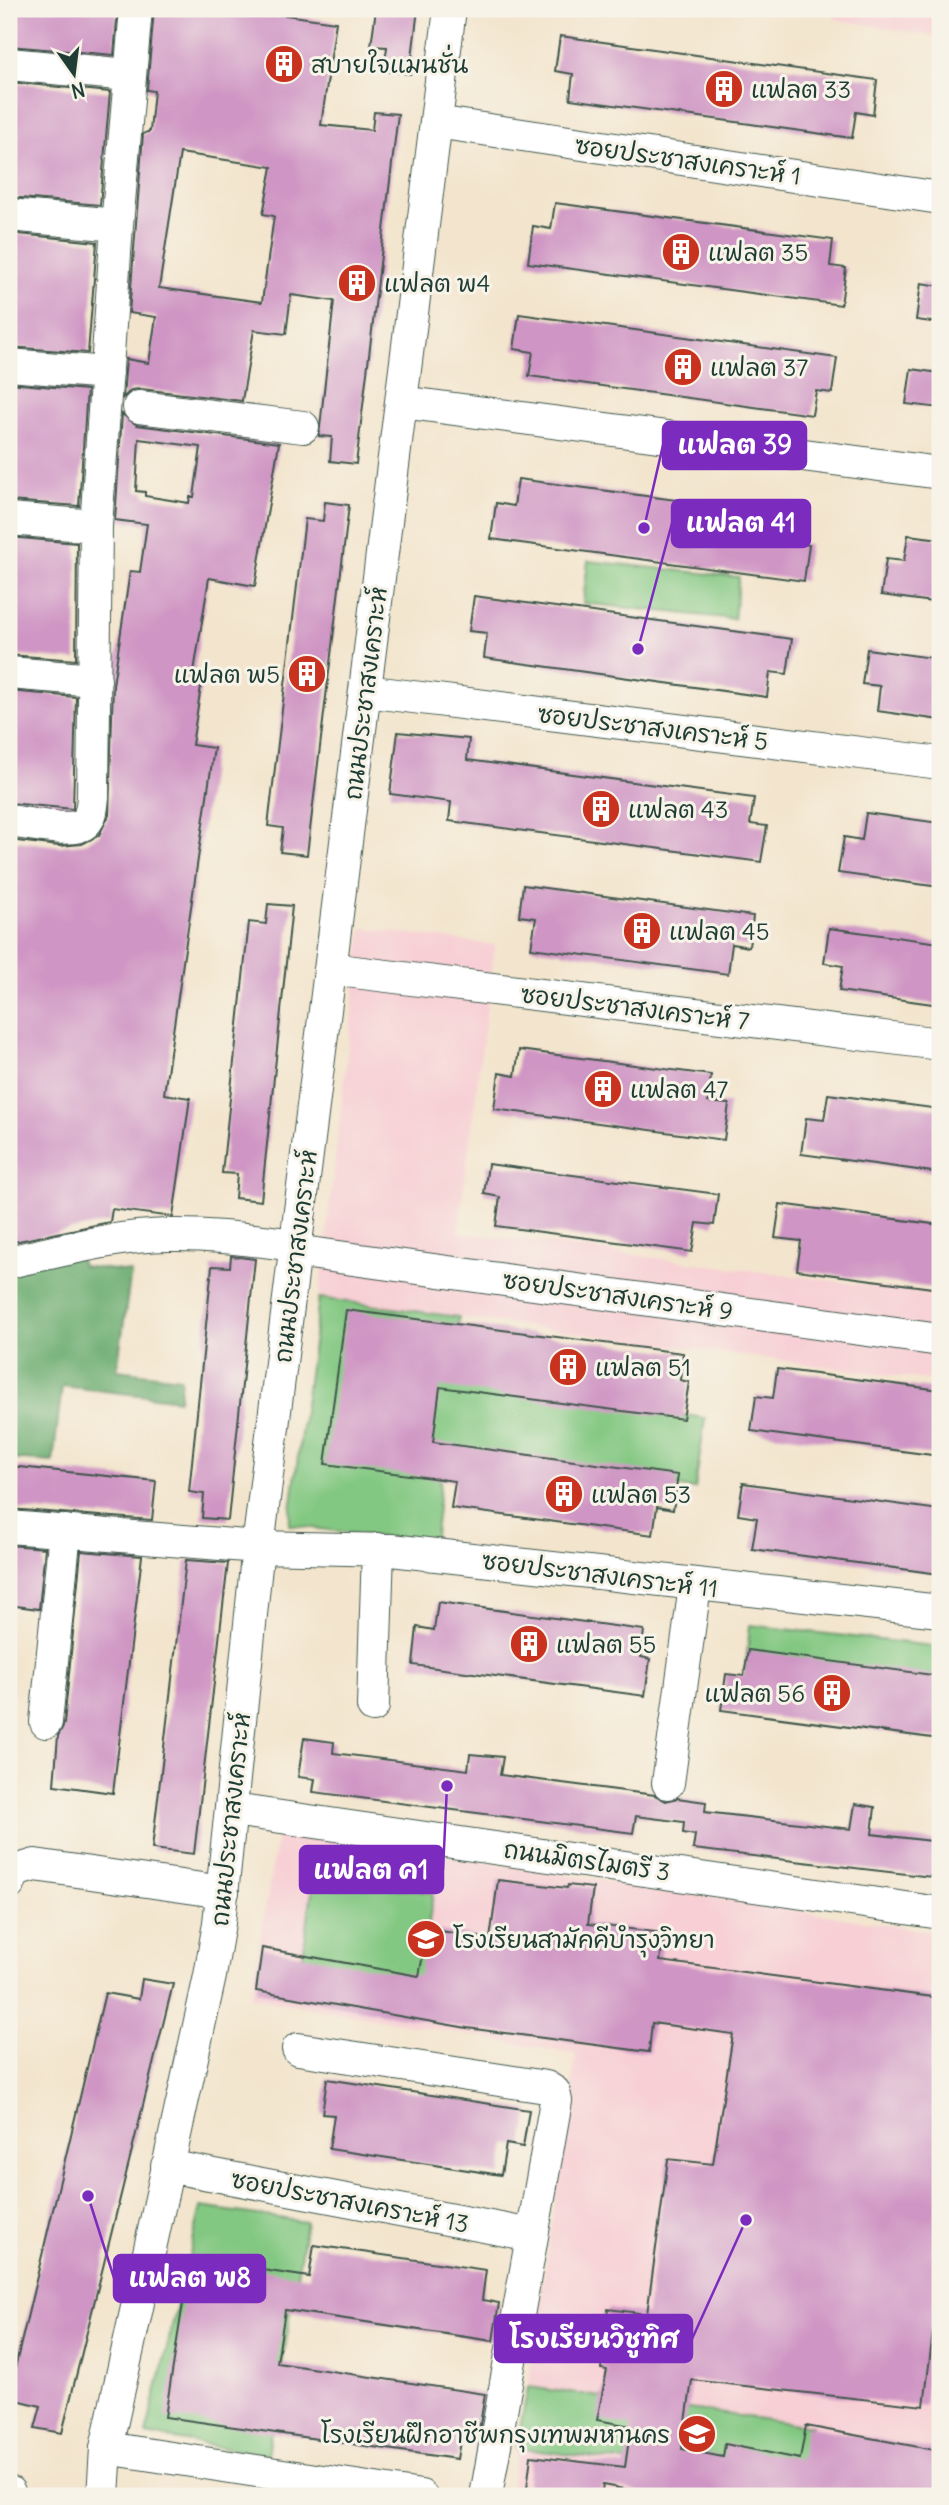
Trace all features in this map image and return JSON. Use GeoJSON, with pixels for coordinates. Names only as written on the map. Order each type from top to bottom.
{"type":"FeatureCollection","features":[{"type":"Feature","properties":{"kind":"street"},"geometry":{"type":"LineString","coordinates":[[9,821],[71,828],[83,825],[90,816],[95,680],[96,526],[117,225],[136,9]]}},
{"type":"Feature","properties":{"kind":"street","name":"ถนนประชาสงเคราะห์"},"geometry":{"type":"LineString","coordinates":[[103,2496],[106,2448],[210,1976],[223,1892],[258,1547],[450,9]]}},
{"type":"Feature","properties":{"kind":"street"},"geometry":{"type":"LineString","coordinates":[[9,64],[129,75]]}},
{"type":"Feature","properties":{"kind":"street","name":"ซอยประชาสงเคราะห์ 1"},"geometry":{"type":"LineString","coordinates":[[436,122],[940,198]]}},
{"type":"Feature","properties":{"kind":"street"},"geometry":{"type":"LineString","coordinates":[[9,215],[117,225]]}},
{"type":"Feature","properties":{"kind":"street"},"geometry":{"type":"LineString","coordinates":[[9,365],[107,373]]}},
{"type":"Feature","properties":{"kind":"street"},"geometry":{"type":"LineString","coordinates":[[401,402],[940,473]]}},
{"type":"Feature","properties":{"kind":"street"},"geometry":{"type":"LineString","coordinates":[[139,407],[303,427]]}},
{"type":"Feature","properties":{"kind":"street"},"geometry":{"type":"LineString","coordinates":[[9,519],[96,526]]}},
{"type":"Feature","properties":{"kind":"street"},"geometry":{"type":"LineString","coordinates":[[9,673],[95,680]]}},
{"type":"Feature","properties":{"kind":"street","name":"ซอยประชาสงเคราะห์ 5"},"geometry":{"type":"LineString","coordinates":[[365,691],[940,763]]}},
{"type":"Feature","properties":{"kind":"street","name":"ซอยประชาสงเคราะห์ 7"},"geometry":{"type":"LineString","coordinates":[[330,969],[940,1044]]}},
{"type":"Feature","properties":{"kind":"street","name":"ซอยประชาสงเคราะห์ 9"},"geometry":{"type":"LineString","coordinates":[[9,1262],[107,1241],[166,1235],[228,1236],[940,1340]]}},
{"type":"Feature","properties":{"kind":"street","name":"ซอยประชาสงเคราะห์ 11"},"geometry":{"type":"LineString","coordinates":[[9,1527],[258,1547],[378,1549],[940,1611]]}},
{"type":"Feature","properties":{"kind":"street"},"geometry":{"type":"LineString","coordinates":[[46,1723],[65,1531]]}},
{"type":"Feature","properties":{"kind":"street"},"geometry":{"type":"LineString","coordinates":[[373,1706],[378,1549]]}},
{"type":"Feature","properties":{"kind":"street"},"geometry":{"type":"LineString","coordinates":[[668,1783],[695,1586]]}},
{"type":"Feature","properties":{"kind":"street","name":"ถนนมิตรไมตรี 3"},"geometry":{"type":"LineString","coordinates":[[233,1810],[940,1913]]}},
{"type":"Feature","properties":{"kind":"street"},"geometry":{"type":"LineString","coordinates":[[9,1884],[15,1871],[34,1864],[223,1892]]}},
{"type":"Feature","properties":{"kind":"street"},"geometry":{"type":"LineString","coordinates":[[298,2049],[546,2087],[554,2092],[556,2101],[486,2496]]}},
{"type":"Feature","properties":{"kind":"street","name":"ซอยประชาสงเคราะห์ 13"},"geometry":{"type":"LineString","coordinates":[[167,2166],[532,2235]]}},
{"type":"Feature","properties":{"kind":"street"},"geometry":{"type":"LineString","coordinates":[[106,2448],[421,2496]]}},
{"type":"Feature","properties":{"kind":"shaded area"},"geometry":{"type":"Polygon","coordinates":[[[836,9],[940,9],[940,37],[834,19],[836,9]]]}},
{"type":"Feature","properties":{"kind":"shaded area"},"geometry":{"type":"Polygon","coordinates":[[[362,928],[495,945],[458,1232],[940,1295],[940,1382],[319,1298],[362,928]]]}},
{"type":"Feature","properties":{"kind":"shaded area"},"geometry":{"type":"Polygon","coordinates":[[[278,1830],[940,1933],[940,2496],[508,2496],[528,2387],[576,2054],[251,1997],[278,1830]]]}},
{"type":"Feature","properties":{"kind":"green space"},"geometry":{"type":"Polygon","coordinates":[[[588,561],[739,577],[734,619],[583,603],[588,561]]]}},
{"type":"Feature","properties":{"kind":"green space"},"geometry":{"type":"Polygon","coordinates":[[[78,1254],[82,1266],[131,1272],[117,1370],[181,1378],[179,1400],[62,1386],[53,1462],[9,1459],[9,1266],[78,1254]]]}},
{"type":"Feature","properties":{"kind":"green space"},"geometry":{"type":"Polygon","coordinates":[[[319,1298],[459,1317],[452,1382],[705,1418],[695,1489],[443,1459],[434,1544],[289,1525],[319,1298]]]}},
{"type":"Feature","properties":{"kind":"green space","name":"แฟลต 56"},"geometry":{"type":"Polygon","coordinates":[[[750,1625],[940,1647],[940,1736],[742,1701],[750,1625]]]}},
{"type":"Feature","properties":{"kind":"green space"},"geometry":{"type":"Polygon","coordinates":[[[314,1877],[433,1893],[421,1978],[302,1962],[314,1877]]]}},
{"type":"Feature","properties":{"kind":"green space"},"geometry":{"type":"Polygon","coordinates":[[[201,2207],[306,2222],[267,2455],[146,2434],[201,2207]]]}},
{"type":"Feature","properties":{"kind":"green space"},"geometry":{"type":"Polygon","coordinates":[[[528,2387],[812,2426],[800,2484],[516,2448],[528,2387]]]}},
{"type":"Feature","properties":{"kind":"building"},"geometry":{"type":"Polygon","coordinates":[[[9,9],[118,9],[114,55],[9,46],[9,9]]]}},
{"type":"Feature","properties":{"kind":"building"},"geometry":{"type":"Polygon","coordinates":[[[154,9],[243,9],[336,22],[321,125],[372,130],[374,112],[398,114],[356,464],[330,461],[332,437],[319,436],[334,301],[291,295],[286,334],[254,330],[242,401],[141,389],[131,390],[123,398],[126,359],[149,363],[156,317],[129,313],[143,134],[150,131],[154,91],[147,90],[154,9]],[[180,153],[159,288],[262,302],[274,216],[263,214],[272,167],[180,153]]]}},
{"type":"Feature","properties":{"kind":"building"},"geometry":{"type":"Polygon","coordinates":[[[376,9],[418,9],[410,74],[384,71],[387,47],[371,46],[376,9]]]}},
{"type":"Feature","properties":{"kind":"building","name":"แฟลต 33"},"geometry":{"type":"Polygon","coordinates":[[[560,36],[877,80],[873,115],[856,112],[852,138],[570,99],[573,74],[555,71],[560,36]]]}},
{"type":"Feature","properties":{"kind":"building"},"geometry":{"type":"Polygon","coordinates":[[[9,82],[110,92],[100,205],[9,197],[9,82]]]}},
{"type":"Feature","properties":{"kind":"building","name":"แฟลต 35"},"geometry":{"type":"Polygon","coordinates":[[[555,203],[833,240],[830,266],[846,268],[841,305],[528,263],[533,226],[551,229],[555,203]]]}},
{"type":"Feature","properties":{"kind":"building"},"geometry":{"type":"Polygon","coordinates":[[[9,233],[97,242],[88,353],[9,347],[9,233]]]}},
{"type":"Feature","properties":{"kind":"building"},"geometry":{"type":"Polygon","coordinates":[[[921,283],[940,286],[940,323],[916,320],[921,283]]]}},
{"type":"Feature","properties":{"kind":"building","name":"แฟลต 37"},"geometry":{"type":"Polygon","coordinates":[[[519,314],[837,358],[832,393],[816,391],[812,415],[529,376],[533,352],[514,349],[519,314]]]}},
{"type":"Feature","properties":{"kind":"building"},"geometry":{"type":"Polygon","coordinates":[[[911,369],[940,373],[940,408],[906,404],[911,369]]]}},
{"type":"Feature","properties":{"kind":"building"},"geometry":{"type":"Polygon","coordinates":[[[9,383],[87,390],[79,506],[9,501],[9,383]]]}},
{"type":"Feature","properties":{"kind":"building"},"geometry":{"type":"Polygon","coordinates":[[[122,414],[137,425],[279,443],[255,586],[209,578],[193,678],[202,680],[192,745],[214,748],[164,1094],[190,1098],[173,1217],[112,1209],[110,1222],[14,1242],[14,1238],[9,1237],[9,840],[59,846],[82,844],[99,835],[109,815],[113,685],[130,571],[140,572],[147,524],[115,520],[122,414]],[[139,439],[136,491],[145,492],[145,496],[189,503],[190,497],[194,497],[201,447],[139,439]]]}},
{"type":"Feature","properties":{"kind":"building"},"geometry":{"type":"Polygon","coordinates":[[[518,479],[796,516],[793,542],[809,545],[804,581],[491,539],[496,503],[514,506],[518,479]]]}},
{"type":"Feature","properties":{"kind":"building","name":"แฟลต พ5"},"geometry":{"type":"Polygon","coordinates":[[[325,502],[349,505],[307,855],[280,852],[283,828],[268,826],[305,519],[323,521],[325,502]]]}},
{"type":"Feature","properties":{"kind":"building"},"geometry":{"type":"Polygon","coordinates":[[[908,535],[940,539],[940,603],[881,595],[886,559],[904,561],[908,535]]]}},
{"type":"Feature","properties":{"kind":"building"},"geometry":{"type":"Polygon","coordinates":[[[9,537],[77,543],[76,660],[9,655],[9,537]]]}},
{"type":"Feature","properties":{"kind":"building"},"geometry":{"type":"Polygon","coordinates":[[[474,596],[792,639],[787,674],[770,672],[767,697],[484,658],[487,633],[469,631],[474,596]]]}},
{"type":"Feature","properties":{"kind":"building"},"geometry":{"type":"Polygon","coordinates":[[[867,649],[940,659],[940,720],[877,711],[880,686],[862,684],[867,649]]]}},
{"type":"Feature","properties":{"kind":"building"},"geometry":{"type":"Polygon","coordinates":[[[9,691],[76,697],[73,809],[9,803],[9,691]]]}},
{"type":"Feature","properties":{"kind":"building","name":"แฟลต 43"},"geometry":{"type":"Polygon","coordinates":[[[398,732],[469,739],[467,760],[754,798],[750,824],[767,826],[761,862],[449,821],[451,802],[390,794],[398,732]]]}},
{"type":"Feature","properties":{"kind":"building"},"geometry":{"type":"Polygon","coordinates":[[[866,813],[940,823],[940,887],[838,873],[844,837],[862,840],[866,813]]]}},
{"type":"Feature","properties":{"kind":"building","name":"แฟลต 45"},"geometry":{"type":"Polygon","coordinates":[[[523,885],[753,916],[749,947],[732,944],[728,974],[531,948],[536,918],[519,916],[523,885]]]}},
{"type":"Feature","properties":{"kind":"building"},"geometry":{"type":"Polygon","coordinates":[[[268,904],[292,906],[261,1201],[235,1198],[237,1174],[222,1173],[249,922],[266,924],[268,904]]]}},
{"type":"Feature","properties":{"kind":"building"},"geometry":{"type":"Polygon","coordinates":[[[829,928],[940,943],[940,1005],[839,991],[843,966],[824,963],[829,928]]]}},
{"type":"Feature","properties":{"kind":"building","name":"แฟลต 47"},"geometry":{"type":"Polygon","coordinates":[[[519,1050],[711,1075],[708,1102],[729,1104],[724,1140],[494,1109],[499,1073],[515,1076],[519,1050]]]}},
{"type":"Feature","properties":{"kind":"building"},"geometry":{"type":"Polygon","coordinates":[[[828,1094],[940,1109],[940,1173],[801,1154],[806,1118],[824,1120],[828,1094]]]}},
{"type":"Feature","properties":{"kind":"building"},"geometry":{"type":"Polygon","coordinates":[[[488,1164],[718,1194],[714,1225],[697,1223],[692,1252],[496,1226],[500,1197],[484,1194],[488,1164]]]}},
{"type":"Feature","properties":{"kind":"building"},"geometry":{"type":"Polygon","coordinates":[[[780,1204],[940,1225],[940,1289],[797,1270],[801,1241],[775,1238],[780,1204]]]}},
{"type":"Feature","properties":{"kind":"building"},"geometry":{"type":"Polygon","coordinates":[[[231,1256],[255,1259],[228,1520],[202,1518],[204,1494],[189,1492],[212,1266],[230,1267],[231,1256]]]}},
{"type":"Feature","properties":{"kind":"building"},"geometry":{"type":"Polygon","coordinates":[[[346,1310],[683,1353],[680,1380],[689,1382],[683,1419],[440,1387],[433,1442],[678,1475],[673,1510],[657,1507],[653,1535],[451,1508],[455,1481],[325,1464],[346,1310]]]}},
{"type":"Feature","properties":{"kind":"building"},"geometry":{"type":"Polygon","coordinates":[[[777,1369],[940,1390],[940,1456],[751,1431],[756,1396],[773,1398],[777,1369]]]}},
{"type":"Feature","properties":{"kind":"building"},"geometry":{"type":"Polygon","coordinates":[[[9,1466],[156,1481],[152,1520],[9,1509],[9,1466]]]}},
{"type":"Feature","properties":{"kind":"building"},"geometry":{"type":"Polygon","coordinates":[[[743,1483],[940,1510],[940,1574],[752,1549],[757,1518],[738,1515],[743,1483]]]}},
{"type":"Feature","properties":{"kind":"building"},"geometry":{"type":"Polygon","coordinates":[[[9,1545],[45,1548],[39,1609],[9,1605],[9,1545]]]}},
{"type":"Feature","properties":{"kind":"building"},"geometry":{"type":"Polygon","coordinates":[[[81,1551],[142,1556],[113,1793],[54,1785],[58,1736],[64,1724],[81,1551]]]}},
{"type":"Feature","properties":{"kind":"building"},"geometry":{"type":"Polygon","coordinates":[[[186,1560],[228,1563],[194,1854],[152,1849],[186,1560]]]}},
{"type":"Feature","properties":{"kind":"building","name":"แฟลต 55"},"geometry":{"type":"Polygon","coordinates":[[[438,1602],[644,1630],[641,1657],[650,1659],[645,1696],[413,1665],[417,1627],[434,1630],[438,1602]]]}},
{"type":"Feature","properties":{"kind":"building","name":"แฟลต 56"},"geometry":{"type":"Polygon","coordinates":[[[748,1650],[940,1676],[940,1739],[721,1710],[726,1674],[744,1676],[748,1650]]]}},
{"type":"Feature","properties":{"kind":"building"},"geometry":{"type":"Polygon","coordinates":[[[304,1738],[334,1742],[333,1753],[468,1770],[470,1754],[503,1757],[500,1775],[655,1795],[666,1801],[677,1798],[706,1802],[705,1812],[851,1829],[855,1804],[875,1807],[872,1834],[940,1842],[940,1878],[693,1849],[695,1835],[683,1833],[684,1822],[636,1816],[633,1833],[313,1792],[315,1779],[298,1777],[304,1738]]]}},
{"type":"Feature","properties":{"kind":"building"},"geometry":{"type":"Polygon","coordinates":[[[346,1845],[426,1857],[422,1884],[342,1874],[346,1845]]]}},
{"type":"Feature","properties":{"kind":"building"},"geometry":{"type":"Polygon","coordinates":[[[498,1880],[567,1888],[568,1885],[593,1888],[588,1924],[664,1933],[660,1961],[940,1998],[940,2333],[933,2332],[924,2406],[692,2380],[682,2449],[723,2457],[725,2444],[800,2459],[806,2426],[940,2451],[940,2496],[659,2496],[603,2485],[601,2496],[526,2496],[531,2456],[625,2467],[631,2426],[597,2420],[607,2370],[601,2369],[608,2309],[647,2314],[668,2159],[713,2164],[733,2034],[652,2023],[649,2052],[467,2028],[256,1991],[262,1948],[419,1976],[428,1929],[490,1939],[498,1880]]]}},
{"type":"Feature","properties":{"kind":"building"},"geometry":{"type":"Polygon","coordinates":[[[142,1979],[173,1984],[62,2433],[35,2428],[41,2406],[9,2398],[9,2393],[105,1993],[139,1999],[142,1979]]]}},
{"type":"Feature","properties":{"kind":"building"},"geometry":{"type":"Polygon","coordinates":[[[327,2079],[529,2110],[523,2147],[506,2144],[501,2175],[329,2149],[334,2115],[322,2114],[327,2079]]]}},
{"type":"Feature","properties":{"kind":"building"},"geometry":{"type":"Polygon","coordinates":[[[314,2245],[486,2270],[482,2300],[499,2303],[493,2341],[285,2310],[277,2363],[485,2394],[479,2431],[462,2429],[457,2459],[165,2417],[190,2259],[309,2277],[314,2245]]]}},
{"type":"Feature","properties":{"kind":"place","name":"สบายใจแมนชั่น"},"geometry":{"type":"Point","coordinates":[284,64]}},
{"type":"Feature","properties":{"kind":"place","name":"แฟลต 33"},"geometry":{"type":"Point","coordinates":[724,89]}},
{"type":"Feature","properties":{"kind":"place","name":"แฟลต 35"},"geometry":{"type":"Point","coordinates":[681,252]}},
{"type":"Feature","properties":{"kind":"place","name":"แฟลต พ4"},"geometry":{"type":"Point","coordinates":[357,283]}},
{"type":"Feature","properties":{"kind":"place","name":"แฟลต 37"},"geometry":{"type":"Point","coordinates":[683,367]}},
{"type":"Feature","properties":{"kind":"place","name":"แฟลต 39"},"geometry":{"type":"Point","coordinates":[644,528]}},
{"type":"Feature","properties":{"kind":"place","name":"แฟลต 41"},"geometry":{"type":"Point","coordinates":[638,649]}},
{"type":"Feature","properties":{"kind":"place","name":"แฟลต พ5"},"geometry":{"type":"Point","coordinates":[307,674]}},
{"type":"Feature","properties":{"kind":"place","name":"แฟลต 43"},"geometry":{"type":"Point","coordinates":[601,809]}},
{"type":"Feature","properties":{"kind":"place","name":"แฟลต 45"},"geometry":{"type":"Point","coordinates":[642,931]}},
{"type":"Feature","properties":{"kind":"place","name":"แฟลต 47"},"geometry":{"type":"Point","coordinates":[603,1089]}},
{"type":"Feature","properties":{"kind":"place","name":"แฟลต 51"},"geometry":{"type":"Point","coordinates":[568,1367]}},
{"type":"Feature","properties":{"kind":"place","name":"แฟลต 53"},"geometry":{"type":"Point","coordinates":[564,1494]}},
{"type":"Feature","properties":{"kind":"place","name":"แฟลต 55"},"geometry":{"type":"Point","coordinates":[529,1644]}},
{"type":"Feature","properties":{"kind":"place","name":"แฟลต 56"},"geometry":{"type":"Point","coordinates":[832,1693]}},
{"type":"Feature","properties":{"kind":"place","name":"แฟลต ค1"},"geometry":{"type":"Point","coordinates":[447,1786]}},
{"type":"Feature","properties":{"kind":"place","name":"โรงเรียนสามัคคีบํารุงวิทยา"},"geometry":{"type":"Point","coordinates":[426,1939]}},
{"type":"Feature","properties":{"kind":"place","name":"แฟลต พ8"},"geometry":{"type":"Point","coordinates":[88,2196]}},
{"type":"Feature","properties":{"kind":"place","name":"โรงเรียนวิชูทิศ"},"geometry":{"type":"Point","coordinates":[746,2220]}},
{"type":"Feature","properties":{"kind":"place","name":"โรงเรียนฝึกอาชีพกรุงเทพมหานคร"},"geometry":{"type":"Point","coordinates":[697,2434]}}]}
